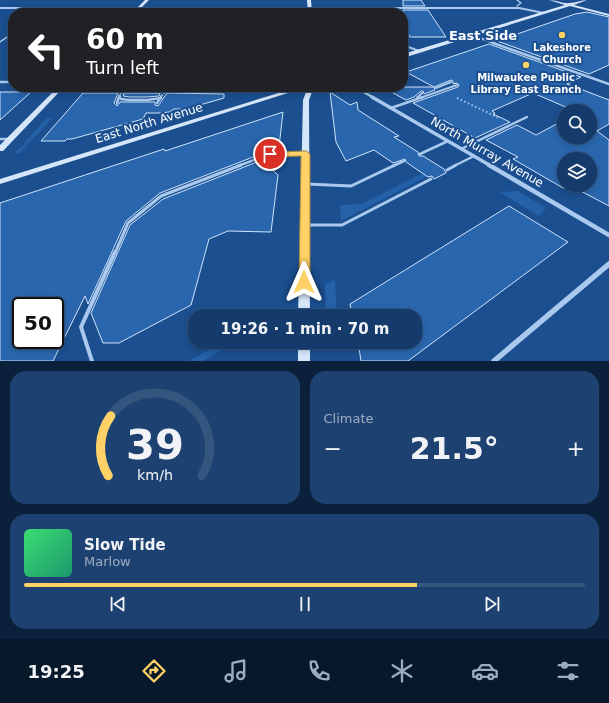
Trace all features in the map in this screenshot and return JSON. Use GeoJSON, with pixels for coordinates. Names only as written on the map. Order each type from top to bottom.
{"type":"FeatureCollection","features":[{"type":"Feature","properties":{"kind":"main road"},"geometry":{"type":"LineString","coordinates":[[139,8],[147,0]]}},
{"type":"Feature","properties":{"kind":"main road"},"geometry":{"type":"LineString","coordinates":[[551,0],[609,15]]}},
{"type":"Feature","properties":{"kind":"main road"},"geometry":{"type":"LineString","coordinates":[[408,55],[585,0]]}},
{"type":"Feature","properties":{"kind":"main road"},"geometry":{"type":"LineString","coordinates":[[0,149],[56,92]]}},
{"type":"Feature","properties":{"kind":"main road","name":"East North Avenue"},"geometry":{"type":"LineString","coordinates":[[0,182],[288,92]]}},
{"type":"Feature","properties":{"kind":"main road"},"geometry":{"type":"LineString","coordinates":[[304,309],[306,100],[309,92]]}},
{"type":"Feature","properties":{"kind":"main road"},"geometry":{"type":"LineString","coordinates":[[304,349],[304,361]]}},
{"type":"Feature","properties":{"kind":"street"},"geometry":{"type":"LineString","coordinates":[[0,8],[213,8]]}},
{"type":"Feature","properties":{"kind":"street"},"geometry":{"type":"LineString","coordinates":[[408,10],[519,8],[544,13]]}},
{"type":"Feature","properties":{"kind":"street"},"geometry":{"type":"LineString","coordinates":[[472,35],[609,84]]}},
{"type":"Feature","properties":{"kind":"street","name":"North Murray Avenue"},"geometry":{"type":"LineString","coordinates":[[364,92],[609,235]]}},
{"type":"Feature","properties":{"kind":"street"},"geometry":{"type":"LineString","coordinates":[[494,361],[609,264]]}},
{"type":"Feature","properties":{"kind":"lane"},"geometry":{"type":"LineString","coordinates":[[516,0],[521,3],[517,6]]}},
{"type":"Feature","properties":{"kind":"lane"},"geometry":{"type":"LineString","coordinates":[[408,47],[419,52]]}},
{"type":"Feature","properties":{"kind":"lane"},"geometry":{"type":"LineString","coordinates":[[436,88],[451,82]]}},
{"type":"Feature","properties":{"kind":"lane"},"geometry":{"type":"LineString","coordinates":[[391,108],[457,85]]}},
{"type":"Feature","properties":{"kind":"lane"},"geometry":{"type":"LineString","coordinates":[[117,102],[122,92]]}},
{"type":"Feature","properties":{"kind":"lane"},"geometry":{"type":"LineString","coordinates":[[157,103],[164,92]]}},
{"type":"Feature","properties":{"kind":"lane"},"geometry":{"type":"LineString","coordinates":[[417,98],[422,93]]}},
{"type":"Feature","properties":{"kind":"lane"},"geometry":{"type":"LineString","coordinates":[[120,95],[121,99],[129,100],[146,100],[162,95]]}},
{"type":"Feature","properties":{"kind":"lane"},"geometry":{"type":"LineString","coordinates":[[461,149],[527,117]]}},
{"type":"Feature","properties":{"kind":"lane"},"geometry":{"type":"LineString","coordinates":[[0,139],[10,139]]}},
{"type":"Feature","properties":{"kind":"lane"},"geometry":{"type":"LineString","coordinates":[[420,154],[448,141]]}},
{"type":"Feature","properties":{"kind":"lane"},"geometry":{"type":"LineString","coordinates":[[92,361],[81,327],[128,223],[160,196],[270,154],[306,154]]}},
{"type":"Feature","properties":{"kind":"lane"},"geometry":{"type":"LineString","coordinates":[[447,170],[474,156]]}},
{"type":"Feature","properties":{"kind":"lane"},"geometry":{"type":"LineString","coordinates":[[305,184],[351,186],[404,161]]}},
{"type":"Feature","properties":{"kind":"lane"},"geometry":{"type":"LineString","coordinates":[[305,225],[342,225],[431,179]]}},
{"type":"Feature","properties":{"kind":"path"},"geometry":{"type":"LineString","coordinates":[[457,98],[500,118]]}},
{"type":"Feature","properties":{"kind":"shaded area"},"geometry":{"type":"Polygon","coordinates":[[[47,118],[52,118],[20,153],[14,153],[25,144],[24,143],[47,118]]]}},
{"type":"Feature","properties":{"kind":"shaded area"},"geometry":{"type":"Polygon","coordinates":[[[423,173],[428,176],[341,221],[340,205],[361,204],[423,173]]]}},
{"type":"Feature","properties":{"kind":"shaded area"},"geometry":{"type":"Polygon","coordinates":[[[518,191],[546,208],[539,216],[500,192],[518,191]]]}},
{"type":"Feature","properties":{"kind":"shaded area"},"geometry":{"type":"Polygon","coordinates":[[[335,280],[337,309],[326,309],[325,285],[335,280]]]}},
{"type":"Feature","properties":{"kind":"shaded area"},"geometry":{"type":"Polygon","coordinates":[[[210,349],[224,349],[203,361],[189,361],[210,349]]]}},
{"type":"Feature","properties":{"kind":"building"},"geometry":{"type":"Polygon","coordinates":[[[403,0],[421,0],[425,6],[403,6],[403,0]]]}},
{"type":"Feature","properties":{"kind":"building"},"geometry":{"type":"Polygon","coordinates":[[[408,10],[428,10],[446,37],[410,37],[408,33],[408,10]]]}},
{"type":"Feature","properties":{"kind":"building"},"geometry":{"type":"Polygon","coordinates":[[[587,12],[609,17],[609,65],[589,74],[497,41],[575,14],[587,12]]]}},
{"type":"Feature","properties":{"kind":"building"},"geometry":{"type":"Polygon","coordinates":[[[489,44],[581,77],[567,84],[609,100],[609,124],[597,131],[597,104],[559,104],[533,93],[492,111],[495,113],[493,114],[510,122],[475,138],[413,103],[458,87],[459,85],[457,83],[453,84],[453,81],[451,80],[434,87],[408,73],[408,71],[489,44]]]}},
{"type":"Feature","properties":{"kind":"building"},"geometry":{"type":"Polygon","coordinates":[[[408,87],[434,87],[435,90],[424,94],[423,91],[421,91],[414,97],[406,100],[391,92],[408,92],[408,87]]]}},
{"type":"Feature","properties":{"kind":"building"},"geometry":{"type":"Polygon","coordinates":[[[0,92],[31,92],[0,120],[0,92]]]}},
{"type":"Feature","properties":{"kind":"building"},"geometry":{"type":"Polygon","coordinates":[[[330,92],[350,105],[357,102],[358,110],[399,136],[394,137],[418,152],[419,156],[423,156],[444,169],[446,173],[434,179],[432,176],[428,177],[406,162],[405,159],[393,163],[374,150],[346,161],[336,142],[330,92]]]}},
{"type":"Feature","properties":{"kind":"building"},"geometry":{"type":"Polygon","coordinates":[[[83,93],[118,93],[114,103],[117,106],[120,102],[155,102],[155,105],[158,106],[167,93],[224,94],[224,98],[186,109],[174,109],[169,112],[160,113],[146,113],[143,119],[72,139],[67,139],[65,141],[41,141],[83,93]]]}},
{"type":"Feature","properties":{"kind":"building"},"geometry":{"type":"Polygon","coordinates":[[[124,93],[160,93],[159,96],[130,97],[123,96],[124,93]]]}},
{"type":"Feature","properties":{"kind":"building"},"geometry":{"type":"Polygon","coordinates":[[[283,112],[279,147],[160,193],[126,221],[88,304],[85,296],[64,339],[64,297],[12,297],[12,349],[59,349],[53,361],[0,361],[0,203],[164,149],[165,151],[283,112]]]}},
{"type":"Feature","properties":{"kind":"building"},"geometry":{"type":"Polygon","coordinates":[[[557,124],[557,144],[597,144],[597,131],[609,140],[609,206],[582,192],[597,192],[597,152],[557,152],[557,185],[513,159],[518,157],[486,140],[517,125],[536,135],[557,124]]]}},
{"type":"Feature","properties":{"kind":"building"},"geometry":{"type":"Polygon","coordinates":[[[262,160],[278,175],[271,232],[228,231],[209,239],[191,305],[119,343],[103,343],[91,313],[130,225],[163,199],[262,160]]]}},
{"type":"Feature","properties":{"kind":"building"},"geometry":{"type":"Polygon","coordinates":[[[509,206],[568,242],[408,361],[361,361],[359,349],[422,349],[422,309],[351,309],[350,304],[509,206]]]}},
{"type":"Feature","properties":{"kind":"place","name":"Lakeshore Church"},"geometry":{"type":"Point","coordinates":[562,35]}},
{"type":"Feature","properties":{"kind":"place","name":"Milwaukee Public Library East Branch"},"geometry":{"type":"Point","coordinates":[526,65]}},
{"type":"Feature","properties":{"kind":"district","name":"East Side"},"geometry":{"type":"Point","coordinates":[483,35]}},
{"type":"Feature","properties":{"kind":"route"},"geometry":{"type":"LineString","coordinates":[[270,154],[306,154],[304,282]]}}]}
